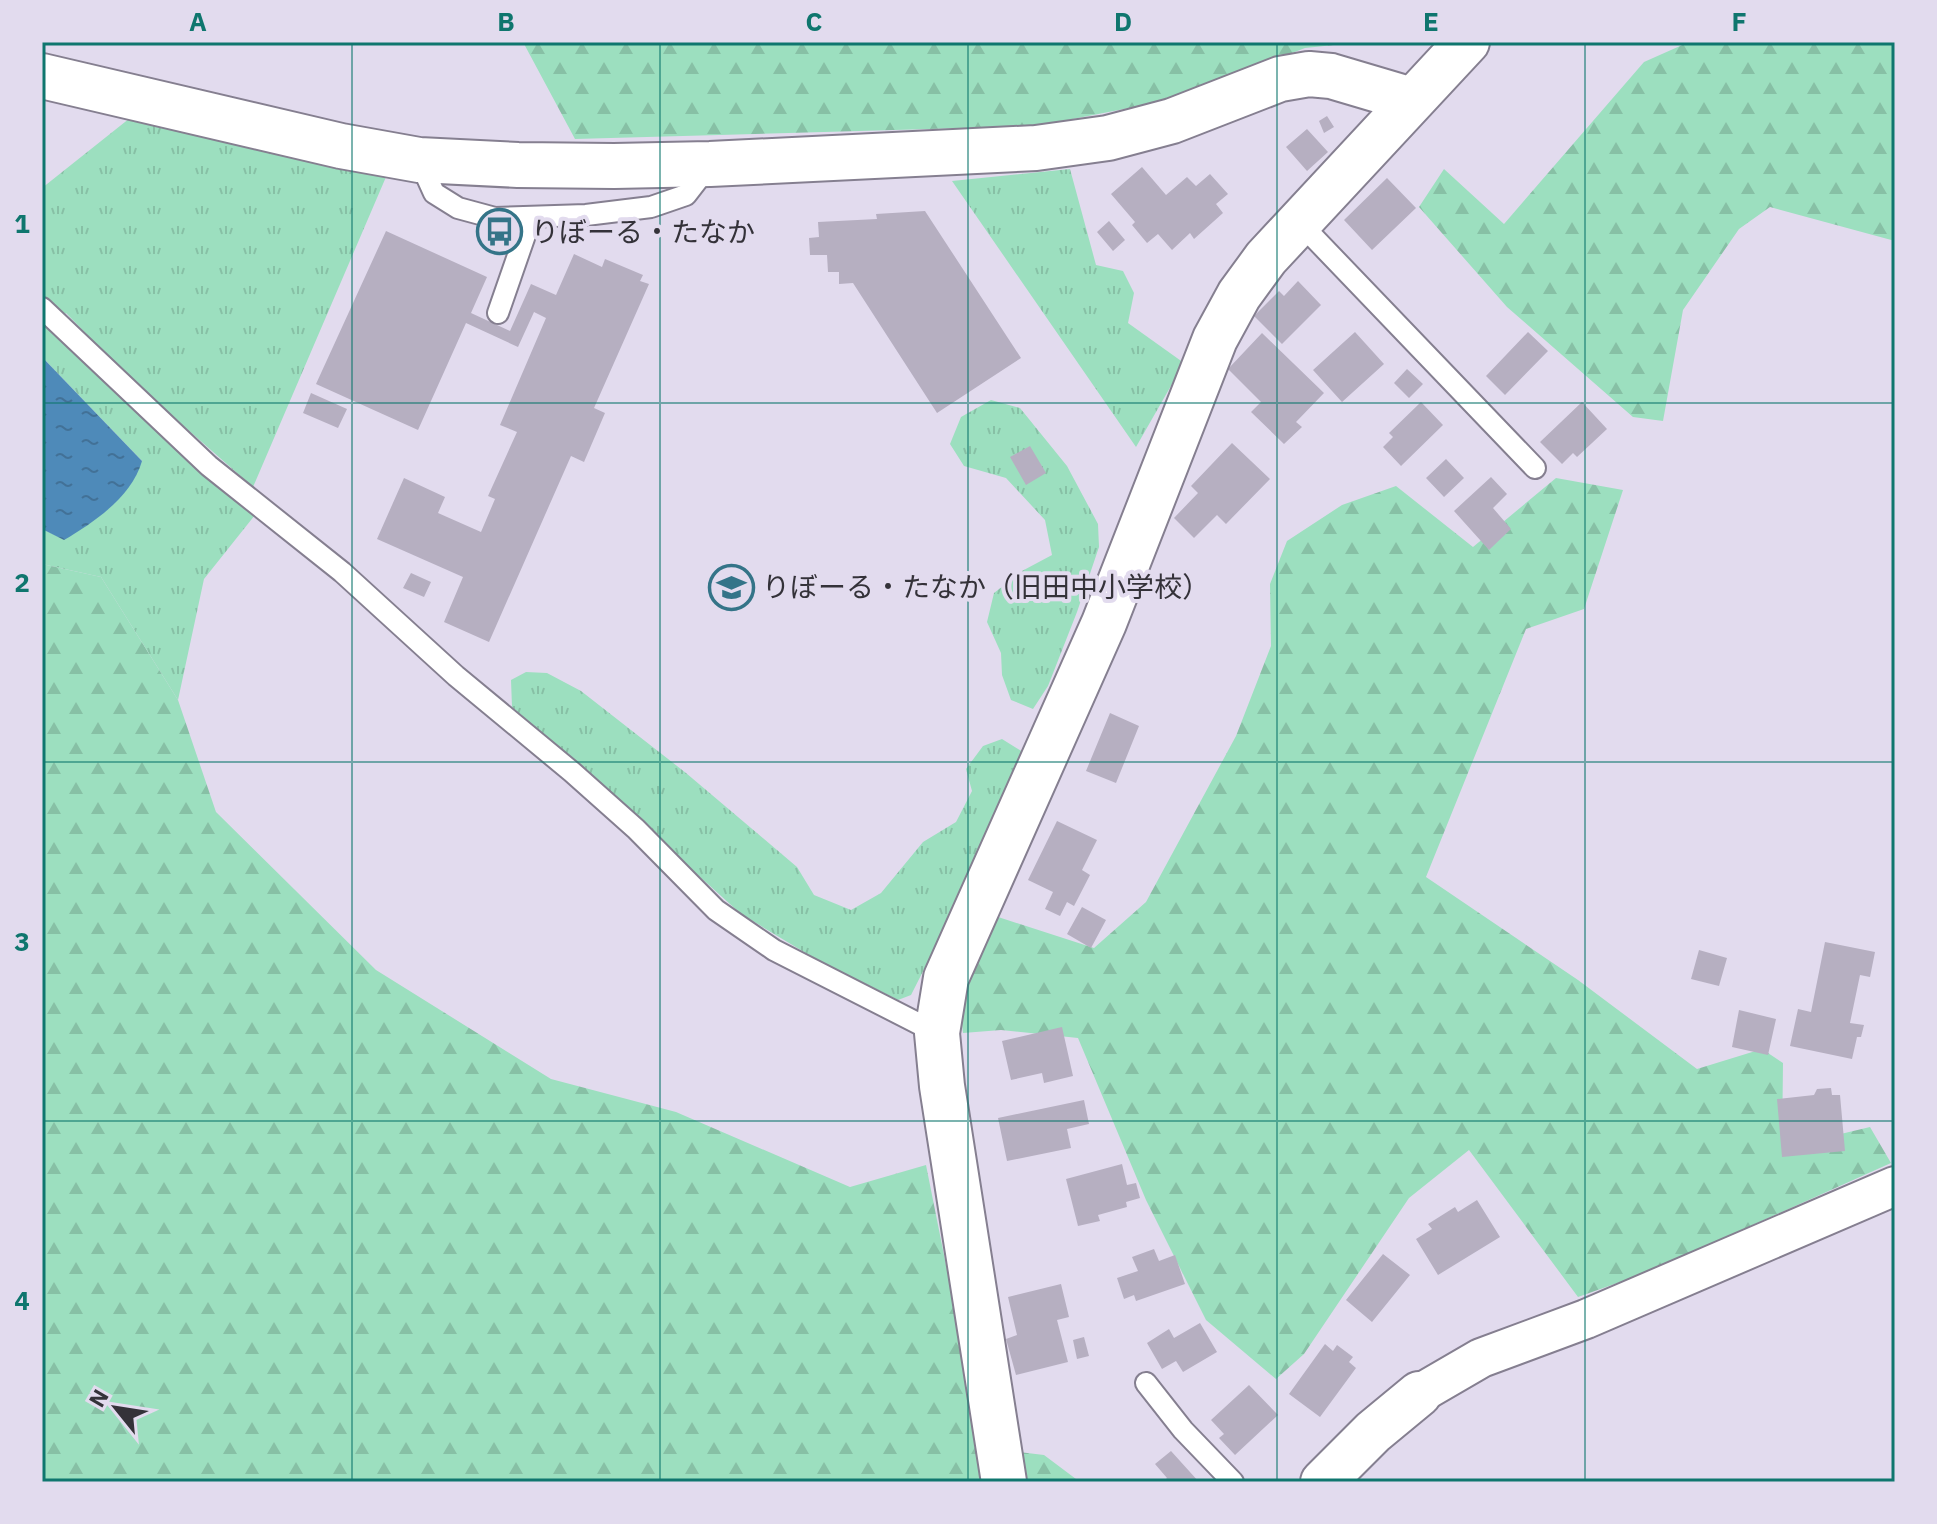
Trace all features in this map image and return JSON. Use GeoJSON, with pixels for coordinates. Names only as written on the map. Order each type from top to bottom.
{"type":"FeatureCollection","features":[{"type":"Feature","properties":{"kind":"street"},"geometry":{"type":"LineString","coordinates":[[1004,1482],[956,1179],[937,1033],[946,978],[1104,623],[1215,339],[1239,295],[1298,221],[1467,42]]}},
{"type":"Feature","properties":{"kind":"street"},"geometry":{"type":"LineString","coordinates":[[42,76],[341,146],[419,160],[582,166],[710,164],[1036,148],[1093,140],[1172,121],[1280,79],[1309,74],[1331,76],[1412,100]]}},
{"type":"Feature","properties":{"kind":"street"},"geometry":{"type":"LineString","coordinates":[[1323,1482],[1373,1432],[1419,1394],[1481,1358],[1586,1319],[1895,1186]]}},
{"type":"Feature","properties":{"kind":"lane"},"geometry":{"type":"LineString","coordinates":[[419,160],[434,193],[458,208],[495,218],[531,218],[651,207],[686,195],[710,164]]}},
{"type":"Feature","properties":{"kind":"lane"},"geometry":{"type":"LineString","coordinates":[[498,313],[531,218]]}},
{"type":"Feature","properties":{"kind":"lane"},"geometry":{"type":"LineString","coordinates":[[1298,221],[1535,468]]}},
{"type":"Feature","properties":{"kind":"lane"},"geometry":{"type":"LineString","coordinates":[[42,308],[209,466],[342,572],[456,676],[636,829],[716,910],[774,950],[937,1033]]}},
{"type":"Feature","properties":{"kind":"lane"},"geometry":{"type":"LineString","coordinates":[[1146,1383],[1183,1430],[1233,1482]]}},
{"type":"Feature","properties":{"kind":"green space"},"geometry":{"type":"Polygon","coordinates":[[[523,42],[1363,42],[1305,48],[1170,100],[1037,126],[575,139],[523,42]]]}},
{"type":"Feature","properties":{"kind":"green space"},"geometry":{"type":"Polygon","coordinates":[[[1689,42],[1895,42],[1895,241],[1770,207],[1739,229],[1683,310],[1663,421],[1633,417],[1507,307],[1419,207],[1444,169],[1504,224],[1644,62],[1689,42]]]}},
{"type":"Feature","properties":{"kind":"green space"},"geometry":{"type":"Polygon","coordinates":[[[130,118],[386,177],[253,487],[130,379],[66,313],[54,328],[255,515],[204,579],[178,700],[101,577],[42,564],[42,529],[64,539],[142,461],[42,357],[42,188],[130,118]]]}},
{"type":"Feature","properties":{"kind":"green space"},"geometry":{"type":"Polygon","coordinates":[[[1070,169],[1096,265],[1123,271],[1134,293],[1128,323],[1184,363],[1136,447],[952,181],[1070,169]]]}},
{"type":"Feature","properties":{"kind":"green space"},"geometry":{"type":"Polygon","coordinates":[[[991,400],[1020,408],[1067,466],[1098,524],[1099,547],[1077,612],[1048,686],[1033,709],[1011,700],[1002,675],[1001,653],[987,622],[994,593],[1022,571],[1052,555],[1045,520],[1006,478],[964,466],[950,444],[961,417],[991,400]]]}},
{"type":"Feature","properties":{"kind":"green space"},"geometry":{"type":"Polygon","coordinates":[[[1556,478],[1623,490],[1584,609],[1526,629],[1426,877],[1578,980],[1697,1069],[1762,1049],[1783,1063],[1782,1148],[1870,1127],[1891,1163],[1648,1272],[1578,1297],[1469,1150],[1409,1198],[1304,1354],[1276,1379],[1206,1320],[1146,1200],[1078,1038],[1001,1030],[963,1033],[958,989],[989,914],[1094,948],[1146,902],[1236,736],[1271,646],[1270,584],[1287,541],[1342,505],[1396,486],[1473,547],[1556,478]]]}},
{"type":"Feature","properties":{"kind":"green space"},"geometry":{"type":"Polygon","coordinates":[[[42,564],[101,577],[178,700],[216,812],[376,970],[551,1079],[676,1112],[850,1187],[926,1165],[985,1482],[42,1482],[42,564]]]}},
{"type":"Feature","properties":{"kind":"green space"},"geometry":{"type":"Polygon","coordinates":[[[526,672],[547,673],[581,691],[686,773],[797,867],[814,895],[851,910],[881,893],[923,842],[956,822],[972,791],[966,769],[983,746],[1002,739],[1023,752],[979,861],[911,995],[898,1000],[814,958],[741,914],[512,707],[511,680],[526,672]]]}},
{"type":"Feature","properties":{"kind":"green space"},"geometry":{"type":"Polygon","coordinates":[[[1019,1452],[1044,1455],[1080,1482],[1025,1482],[1019,1452]]]}},
{"type":"Feature","properties":{"kind":"water"},"geometry":{"type":"Polygon","coordinates":[[[42,357],[142,461],[121,497],[100,516],[64,540],[42,529],[42,357]]]}},
{"type":"Feature","properties":{"kind":"building"},"geometry":{"type":"Polygon","coordinates":[[[1327,116],[1334,127],[1324,133],[1319,121],[1327,116]]]}},
{"type":"Feature","properties":{"kind":"building"},"geometry":{"type":"Polygon","coordinates":[[[1307,129],[1328,152],[1307,171],[1286,147],[1307,129]]]}},
{"type":"Feature","properties":{"kind":"building"},"geometry":{"type":"Polygon","coordinates":[[[1142,167],[1166,195],[1187,177],[1196,186],[1210,174],[1228,194],[1216,204],[1223,213],[1194,239],[1190,233],[1172,250],[1158,234],[1147,243],[1132,225],[1135,222],[1111,194],[1142,167]]]}},
{"type":"Feature","properties":{"kind":"building"},"geometry":{"type":"Polygon","coordinates":[[[1387,178],[1416,208],[1372,250],[1344,220],[1387,178]]]}},
{"type":"Feature","properties":{"kind":"building"},"geometry":{"type":"Polygon","coordinates":[[[925,211],[1021,358],[937,413],[853,283],[839,284],[839,272],[828,272],[827,255],[810,255],[809,238],[819,237],[818,222],[877,219],[876,214],[925,211]]]}},
{"type":"Feature","properties":{"kind":"building"},"geometry":{"type":"Polygon","coordinates":[[[1109,221],[1125,240],[1113,251],[1097,232],[1109,221]]]}},
{"type":"Feature","properties":{"kind":"building"},"geometry":{"type":"Polygon","coordinates":[[[386,231],[487,277],[471,313],[510,331],[531,284],[556,295],[574,254],[602,267],[605,259],[643,275],[640,281],[649,284],[594,408],[605,413],[584,462],[571,456],[489,642],[444,622],[463,577],[377,539],[404,478],[445,497],[438,513],[481,532],[495,499],[488,496],[517,432],[500,425],[546,318],[534,312],[518,347],[466,323],[418,430],[316,384],[386,231]]]}},
{"type":"Feature","properties":{"kind":"building"},"geometry":{"type":"Polygon","coordinates":[[[1298,281],[1321,305],[1282,344],[1254,316],[1279,291],[1284,296],[1298,281]]]}},
{"type":"Feature","properties":{"kind":"building"},"geometry":{"type":"Polygon","coordinates":[[[1355,332],[1384,364],[1342,402],[1313,370],[1355,332]]]}},
{"type":"Feature","properties":{"kind":"building"},"geometry":{"type":"Polygon","coordinates":[[[1528,332],[1548,351],[1505,395],[1486,376],[1528,332]]]}},
{"type":"Feature","properties":{"kind":"building"},"geometry":{"type":"Polygon","coordinates":[[[1262,333],[1324,393],[1296,422],[1302,427],[1284,444],[1251,412],[1261,402],[1228,369],[1262,333]]]}},
{"type":"Feature","properties":{"kind":"building"},"geometry":{"type":"Polygon","coordinates":[[[1407,369],[1423,384],[1409,398],[1394,383],[1407,369]]]}},
{"type":"Feature","properties":{"kind":"building"},"geometry":{"type":"Polygon","coordinates":[[[311,393],[347,409],[338,428],[303,413],[311,393]]]}},
{"type":"Feature","properties":{"kind":"building"},"geometry":{"type":"Polygon","coordinates":[[[1421,402],[1443,425],[1401,466],[1383,447],[1393,437],[1389,433],[1421,402]]]}},
{"type":"Feature","properties":{"kind":"building"},"geometry":{"type":"Polygon","coordinates":[[[1582,402],[1607,429],[1577,457],[1573,453],[1562,464],[1540,442],[1582,402]]]}},
{"type":"Feature","properties":{"kind":"building"},"geometry":{"type":"Polygon","coordinates":[[[1232,443],[1270,479],[1226,524],[1217,515],[1194,538],[1174,518],[1198,493],[1191,486],[1232,443]]]}},
{"type":"Feature","properties":{"kind":"building"},"geometry":{"type":"Polygon","coordinates":[[[1030,446],[1046,473],[1026,485],[1010,457],[1030,446]]]}},
{"type":"Feature","properties":{"kind":"building"},"geometry":{"type":"Polygon","coordinates":[[[1446,459],[1464,478],[1444,497],[1426,478],[1446,459]]]}},
{"type":"Feature","properties":{"kind":"building"},"geometry":{"type":"Polygon","coordinates":[[[1491,477],[1507,494],[1493,508],[1511,529],[1489,550],[1454,511],[1491,477]]]}},
{"type":"Feature","properties":{"kind":"building"},"geometry":{"type":"Polygon","coordinates":[[[411,573],[431,582],[424,597],[403,588],[411,573]]]}},
{"type":"Feature","properties":{"kind":"building"},"geometry":{"type":"Polygon","coordinates":[[[1110,713],[1139,726],[1116,783],[1086,771],[1110,713]]]}},
{"type":"Feature","properties":{"kind":"building"},"geometry":{"type":"Polygon","coordinates":[[[1057,821],[1097,840],[1082,870],[1090,875],[1074,906],[1067,902],[1060,916],[1045,909],[1053,892],[1028,880],[1057,821]]]}},
{"type":"Feature","properties":{"kind":"building"},"geometry":{"type":"Polygon","coordinates":[[[1082,907],[1106,920],[1091,948],[1067,934],[1082,907]]]}},
{"type":"Feature","properties":{"kind":"building"},"geometry":{"type":"Polygon","coordinates":[[[1825,942],[1875,952],[1870,977],[1860,975],[1850,1023],[1864,1025],[1861,1037],[1857,1037],[1852,1059],[1790,1046],[1798,1009],[1811,1012],[1825,942]]]}},
{"type":"Feature","properties":{"kind":"building"},"geometry":{"type":"Polygon","coordinates":[[[1699,950],[1727,958],[1719,986],[1691,979],[1699,950]]]}},
{"type":"Feature","properties":{"kind":"building"},"geometry":{"type":"Polygon","coordinates":[[[1739,1010],[1776,1019],[1768,1055],[1732,1047],[1739,1010]]]}},
{"type":"Feature","properties":{"kind":"building"},"geometry":{"type":"Polygon","coordinates":[[[1062,1027],[1073,1076],[1044,1083],[1042,1073],[1011,1080],[1002,1041],[1062,1027]]]}},
{"type":"Feature","properties":{"kind":"building"},"geometry":{"type":"Polygon","coordinates":[[[1831,1088],[1832,1095],[1840,1095],[1845,1151],[1782,1157],[1777,1099],[1814,1095],[1817,1089],[1831,1088]]]}},
{"type":"Feature","properties":{"kind":"building"},"geometry":{"type":"Polygon","coordinates":[[[1084,1100],[1089,1124],[1067,1129],[1071,1148],[1007,1161],[998,1118],[1084,1100]]]}},
{"type":"Feature","properties":{"kind":"building"},"geometry":{"type":"Polygon","coordinates":[[[1122,1164],[1127,1185],[1136,1183],[1140,1198],[1126,1202],[1127,1207],[1098,1215],[1100,1221],[1078,1226],[1066,1179],[1122,1164]]]}},
{"type":"Feature","properties":{"kind":"building"},"geometry":{"type":"Polygon","coordinates":[[[1477,1200],[1500,1237],[1438,1275],[1416,1239],[1432,1229],[1428,1224],[1455,1207],[1458,1212],[1477,1200]]]}},
{"type":"Feature","properties":{"kind":"building"},"geometry":{"type":"Polygon","coordinates":[[[1154,1249],[1159,1261],[1175,1255],[1185,1284],[1136,1301],[1134,1295],[1124,1299],[1117,1278],[1138,1271],[1132,1257],[1154,1249]]]}},
{"type":"Feature","properties":{"kind":"building"},"geometry":{"type":"Polygon","coordinates":[[[1383,1254],[1410,1275],[1372,1322],[1346,1300],[1383,1254]]]}},
{"type":"Feature","properties":{"kind":"building"},"geometry":{"type":"Polygon","coordinates":[[[1061,1284],[1069,1317],[1057,1320],[1068,1362],[1016,1375],[1006,1339],[1017,1335],[1008,1297],[1061,1284]]]}},
{"type":"Feature","properties":{"kind":"building"},"geometry":{"type":"Polygon","coordinates":[[[1200,1323],[1217,1352],[1183,1372],[1176,1361],[1162,1369],[1147,1343],[1169,1329],[1174,1338],[1200,1323]]]}},
{"type":"Feature","properties":{"kind":"building"},"geometry":{"type":"Polygon","coordinates":[[[1084,1337],[1089,1356],[1077,1359],[1073,1340],[1084,1337]]]}},
{"type":"Feature","properties":{"kind":"building"},"geometry":{"type":"Polygon","coordinates":[[[1325,1344],[1333,1351],[1337,1345],[1353,1357],[1349,1362],[1356,1368],[1320,1417],[1289,1394],[1325,1344]]]}},
{"type":"Feature","properties":{"kind":"building"},"geometry":{"type":"Polygon","coordinates":[[[1249,1385],[1278,1415],[1235,1455],[1219,1438],[1224,1434],[1211,1420],[1249,1385]]]}},
{"type":"Feature","properties":{"kind":"building"},"geometry":{"type":"Polygon","coordinates":[[[1171,1451],[1199,1482],[1163,1482],[1167,1478],[1155,1464],[1171,1451]]]}},
{"type":"Feature","properties":{"kind":"place","name":"りぼーる・たなか"},"geometry":{"type":"Point","coordinates":[500,232]}},
{"type":"Feature","properties":{"kind":"place","name":"りぼーる・たなか（旧田中小学校）"},"geometry":{"type":"Point","coordinates":[731,587]}}]}
